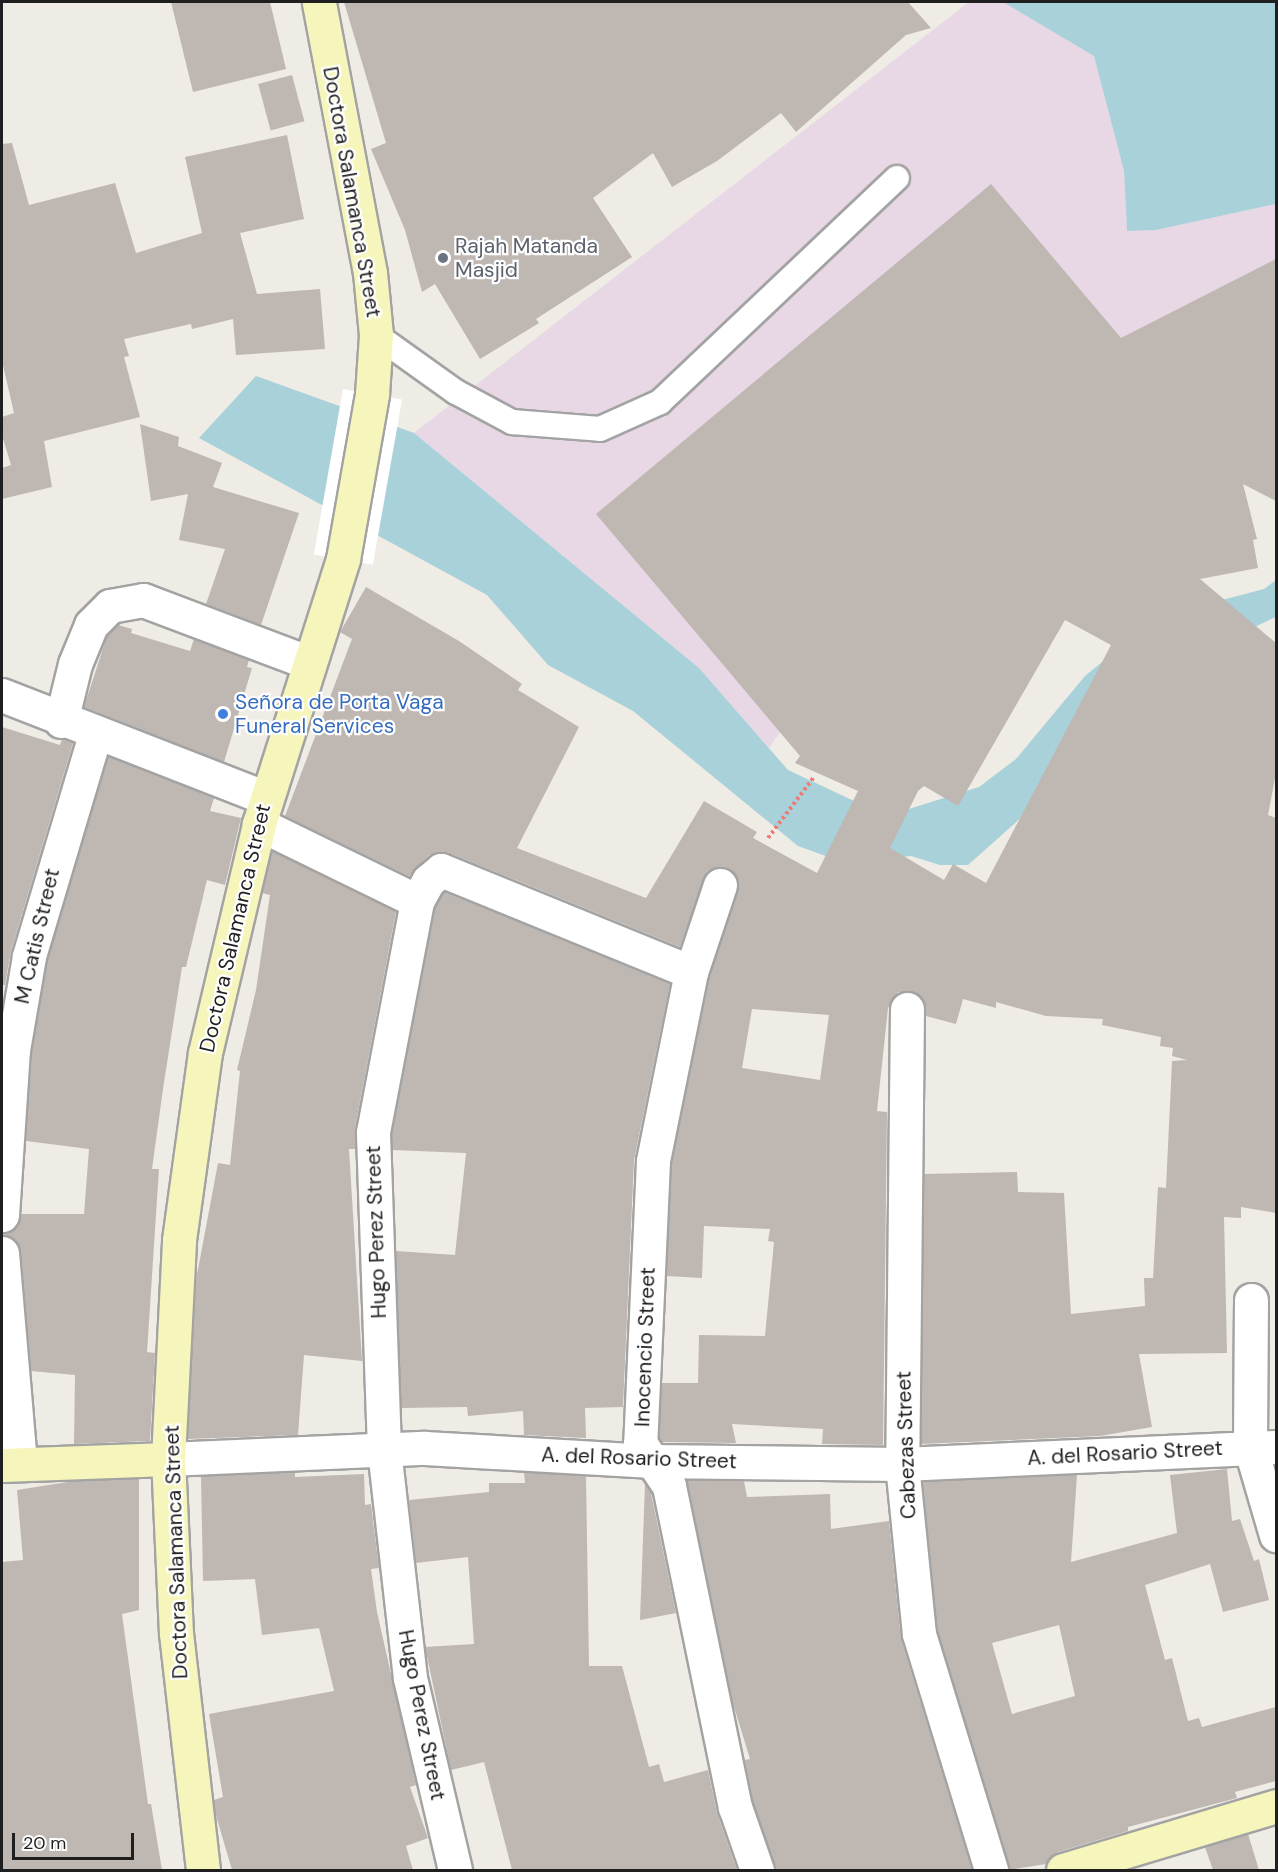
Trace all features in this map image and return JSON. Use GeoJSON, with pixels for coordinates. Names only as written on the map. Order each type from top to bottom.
{"type":"FeatureCollection","features":[{"type":"Feature","properties":{"kind":"main road","name":"Doctora Salamanca Street"},"geometry":{"type":"LineString","coordinates":[[203,1870],[176,1634],[168,1459],[179,1240],[204,1053],[263,811],[343,559],[372,394],[376,335],[370,273],[318,2]]}},
{"type":"Feature","properties":{"kind":"main road","name":"A. del Rosario Street"},"geometry":{"type":"LineString","coordinates":[[11,1464],[168,1459]]}},
{"type":"Feature","properties":{"kind":"main road"},"geometry":{"type":"LineString","coordinates":[[1063,1870],[1276,1806]]}},
{"type":"Feature","properties":{"kind":"street"},"geometry":{"type":"LineString","coordinates":[[61,721],[75,664],[91,625],[110,606],[142,600],[310,663]]}},
{"type":"Feature","properties":{"kind":"street"},"geometry":{"type":"LineString","coordinates":[[2,695],[95,734],[263,811],[417,901]]}},
{"type":"Feature","properties":{"kind":"street","name":"M Catis Street"},"geometry":{"type":"LineString","coordinates":[[2,1215],[13,1050],[29,956],[95,734]]}},
{"type":"Feature","properties":{"kind":"street","name":"Hugo Perez Street"},"geometry":{"type":"LineString","coordinates":[[455,1870],[410,1678],[384,1449],[372,1132],[417,901],[428,881],[441,870],[691,972]]}},
{"type":"Feature","properties":{"kind":"street","name":"Inocencio Street"},"geometry":{"type":"LineString","coordinates":[[720,885],[691,972],[653,1161],[640,1443],[669,1486],[735,1807],[757,1870]]}},
{"type":"Feature","properties":{"kind":"street","name":"Cabezas Street"},"geometry":{"type":"LineString","coordinates":[[907,1009],[902,1464],[919,1634],[991,1870]]}},
{"type":"Feature","properties":{"kind":"street"},"geometry":{"type":"LineString","coordinates":[[2,1253],[11,1464]]}},
{"type":"Feature","properties":{"kind":"street"},"geometry":{"type":"LineString","coordinates":[[1251,1300],[1263,1447],[1276,1534]]}},
{"type":"Feature","properties":{"kind":"street","name":"A. del Rosario Street"},"geometry":{"type":"LineString","coordinates":[[168,1459],[384,1449],[653,1461],[902,1464],[1263,1447]]}},
{"type":"Feature","properties":{"kind":"lane"},"geometry":{"type":"LineString","coordinates":[[376,335],[456,392],[512,422],[600,429],[660,402],[897,178]]}},
{"type":"Feature","properties":{"kind":"path"},"geometry":{"type":"LineString","coordinates":[[768,838],[814,777]]}},
{"type":"Feature","properties":{"kind":"shaded area"},"geometry":{"type":"Polygon","coordinates":[[[969,2],[1003,2],[1094,55],[1124,171],[1127,231],[1156,230],[1276,204],[1276,272],[1248,342],[780,732],[769,748],[699,668],[414,433],[969,2]]]}},
{"type":"Feature","properties":{"kind":"water"},"geometry":{"type":"Polygon","coordinates":[[[1003,2],[1276,2],[1276,204],[1156,230],[1127,231],[1124,171],[1094,56],[1003,2]]]}},
{"type":"Feature","properties":{"kind":"water"},"geometry":{"type":"Polygon","coordinates":[[[256,376],[414,433],[699,668],[788,770],[871,809],[909,809],[979,787],[1016,759],[1085,676],[1130,639],[1180,611],[1264,589],[1276,580],[1276,617],[1214,646],[968,865],[940,865],[911,856],[845,863],[798,846],[633,711],[548,665],[487,595],[199,438],[256,376]]]}},
{"type":"Feature","properties":{"kind":"pier"},"geometry":{"type":"Polygon","coordinates":[[[343,389],[402,399],[373,565],[314,554],[343,389]]]}},
{"type":"Feature","properties":{"kind":"building"},"geometry":{"type":"Polygon","coordinates":[[[171,2],[270,2],[286,69],[193,92],[171,2]]]}},
{"type":"Feature","properties":{"kind":"building"},"geometry":{"type":"Polygon","coordinates":[[[344,2],[908,2],[931,28],[906,35],[796,132],[781,113],[717,161],[672,187],[653,153],[593,198],[632,257],[536,319],[539,323],[480,359],[435,284],[422,292],[405,230],[371,149],[386,143],[344,2]]]}},
{"type":"Feature","properties":{"kind":"building"},"geometry":{"type":"Polygon","coordinates":[[[292,75],[304,121],[271,130],[258,84],[292,75]]]}},
{"type":"Feature","properties":{"kind":"building"},"geometry":{"type":"Polygon","coordinates":[[[287,135],[304,219],[240,233],[257,294],[320,289],[325,349],[236,355],[233,319],[192,329],[191,324],[124,339],[129,356],[124,357],[140,417],[44,441],[52,487],[2,499],[2,468],[11,465],[2,435],[2,417],[14,413],[2,361],[2,144],[12,143],[29,205],[115,183],[136,253],[202,233],[185,157],[287,135]]]}},
{"type":"Feature","properties":{"kind":"building"},"geometry":{"type":"Polygon","coordinates":[[[991,184],[1121,338],[1276,259],[1276,501],[1243,484],[1257,539],[1253,540],[1258,568],[1200,579],[1276,643],[1276,773],[1268,815],[1276,818],[1276,1213],[1241,1207],[1241,1218],[1224,1217],[1227,1353],[1139,1354],[1152,1427],[1100,1436],[921,1444],[924,1174],[1017,1172],[1018,1192],[1064,1193],[1071,1314],[1145,1306],[1144,1278],[1153,1278],[1158,1187],[1166,1188],[1172,1061],[1187,1060],[1172,1056],[1173,1048],[1160,1046],[1161,1037],[1102,1025],[1103,1019],[1046,1016],[996,1002],[996,1008],[963,999],[956,1024],[926,1016],[924,1000],[916,993],[898,992],[888,1008],[877,1111],[887,1112],[883,1445],[822,1444],[823,1429],[732,1424],[736,1443],[662,1442],[659,1438],[662,1383],[698,1383],[699,1335],[765,1336],[774,1242],[768,1241],[770,1229],[704,1226],[702,1278],[666,1276],[672,1163],[709,977],[738,891],[734,873],[725,867],[707,871],[680,947],[447,852],[429,855],[409,876],[285,816],[352,639],[340,632],[366,587],[459,641],[522,684],[518,690],[579,727],[517,848],[646,898],[704,801],[757,832],[753,838],[817,873],[858,791],[795,763],[800,756],[596,514],[991,184]],[[1065,620],[958,806],[924,786],[918,791],[890,848],[944,880],[953,864],[986,883],[1111,645],[1065,620]],[[752,1009],[742,1068],[820,1080],[829,1015],[752,1009]]]}},
{"type":"Feature","properties":{"kind":"building"},"geometry":{"type":"Polygon","coordinates":[[[140,424],[179,437],[178,446],[222,463],[213,487],[299,513],[261,625],[206,604],[225,549],[179,540],[188,494],[151,501],[140,424]]]}},
{"type":"Feature","properties":{"kind":"building"},"geometry":{"type":"Polygon","coordinates":[[[118,625],[132,629],[131,633],[190,651],[194,639],[249,660],[247,667],[252,668],[224,762],[84,707],[107,636],[118,625]]]}},
{"type":"Feature","properties":{"kind":"building"},"geometry":{"type":"Polygon","coordinates":[[[2,727],[60,745],[62,739],[73,743],[11,951],[5,985],[2,985],[2,727]]]}},
{"type":"Feature","properties":{"kind":"building"},"geometry":{"type":"Polygon","coordinates":[[[108,756],[214,798],[210,811],[241,818],[225,885],[207,880],[186,967],[182,967],[163,1089],[152,1169],[159,1169],[147,1352],[155,1353],[150,1441],[74,1444],[75,1375],[31,1371],[21,1251],[17,1242],[2,1234],[17,1226],[21,1214],[84,1214],[89,1149],[26,1141],[32,1052],[47,960],[108,756]]]}},
{"type":"Feature","properties":{"kind":"building"},"geometry":{"type":"Polygon","coordinates":[[[272,851],[396,912],[355,1128],[355,1149],[349,1149],[362,1361],[304,1355],[298,1435],[188,1439],[196,1280],[218,1163],[230,1165],[240,1071],[237,1070],[256,990],[270,895],[262,893],[272,851]]]}},
{"type":"Feature","properties":{"kind":"building"},"geometry":{"type":"Polygon","coordinates":[[[444,892],[670,984],[634,1160],[623,1407],[585,1408],[586,1438],[524,1435],[523,1411],[468,1416],[467,1407],[401,1408],[396,1251],[455,1255],[466,1153],[392,1150],[392,1133],[435,907],[444,892]]]}},
{"type":"Feature","properties":{"kind":"building"},"geometry":{"type":"Polygon","coordinates":[[[1227,1469],[1232,1521],[1240,1519],[1254,1561],[1259,1559],[1269,1600],[1223,1612],[1210,1564],[1145,1585],[1165,1660],[1172,1658],[1188,1721],[1199,1718],[1202,1727],[1276,1707],[1276,1781],[1235,1792],[1237,1798],[1128,1827],[1128,1831],[1058,1852],[1046,1864],[1009,1870],[937,1630],[923,1482],[1077,1475],[1071,1562],[1177,1533],[1170,1475],[1227,1469]],[[1059,1625],[992,1643],[1012,1714],[1075,1696],[1059,1625]]]}},
{"type":"Feature","properties":{"kind":"building"},"geometry":{"type":"Polygon","coordinates":[[[295,1472],[295,1477],[364,1474],[365,1505],[371,1504],[379,1568],[371,1569],[377,1612],[416,1785],[410,1787],[428,1838],[406,1846],[413,1870],[232,1870],[215,1812],[214,1800],[223,1797],[209,1714],[334,1691],[319,1628],[262,1635],[255,1579],[203,1581],[201,1476],[295,1472]]]}},
{"type":"Feature","properties":{"kind":"building"},"geometry":{"type":"Polygon","coordinates":[[[524,1472],[586,1476],[589,1666],[622,1666],[649,1767],[659,1764],[664,1782],[708,1770],[717,1813],[737,1870],[512,1870],[484,1762],[451,1770],[425,1647],[474,1644],[468,1557],[416,1563],[409,1500],[489,1492],[489,1483],[525,1483],[524,1472]]]}},
{"type":"Feature","properties":{"kind":"building"},"geometry":{"type":"Polygon","coordinates":[[[139,1479],[139,1610],[122,1614],[148,1804],[151,1804],[162,1870],[2,1870],[2,1562],[23,1560],[17,1490],[74,1481],[139,1479]]]}},
{"type":"Feature","properties":{"kind":"building"},"geometry":{"type":"Polygon","coordinates":[[[687,1480],[744,1481],[747,1497],[830,1494],[831,1529],[889,1521],[901,1639],[972,1870],[775,1870],[753,1802],[745,1760],[750,1759],[731,1697],[687,1480]]]}},
{"type":"Feature","properties":{"kind":"building"},"geometry":{"type":"Polygon","coordinates":[[[645,1484],[651,1493],[676,1613],[640,1620],[645,1484]]]}},
{"type":"Feature","properties":{"kind":"building"},"geometry":{"type":"Polygon","coordinates":[[[1248,1834],[1259,1870],[1213,1870],[1205,1847],[1248,1834]]]}},
{"type":"Feature","properties":{"kind":"place","name":"Rajah Matanda Masjid"},"geometry":{"type":"Point","coordinates":[443,258]}},
{"type":"Feature","properties":{"kind":"place","name":"Señora de Porta Vaga Funeral Services"},"geometry":{"type":"Point","coordinates":[223,714]}}]}
